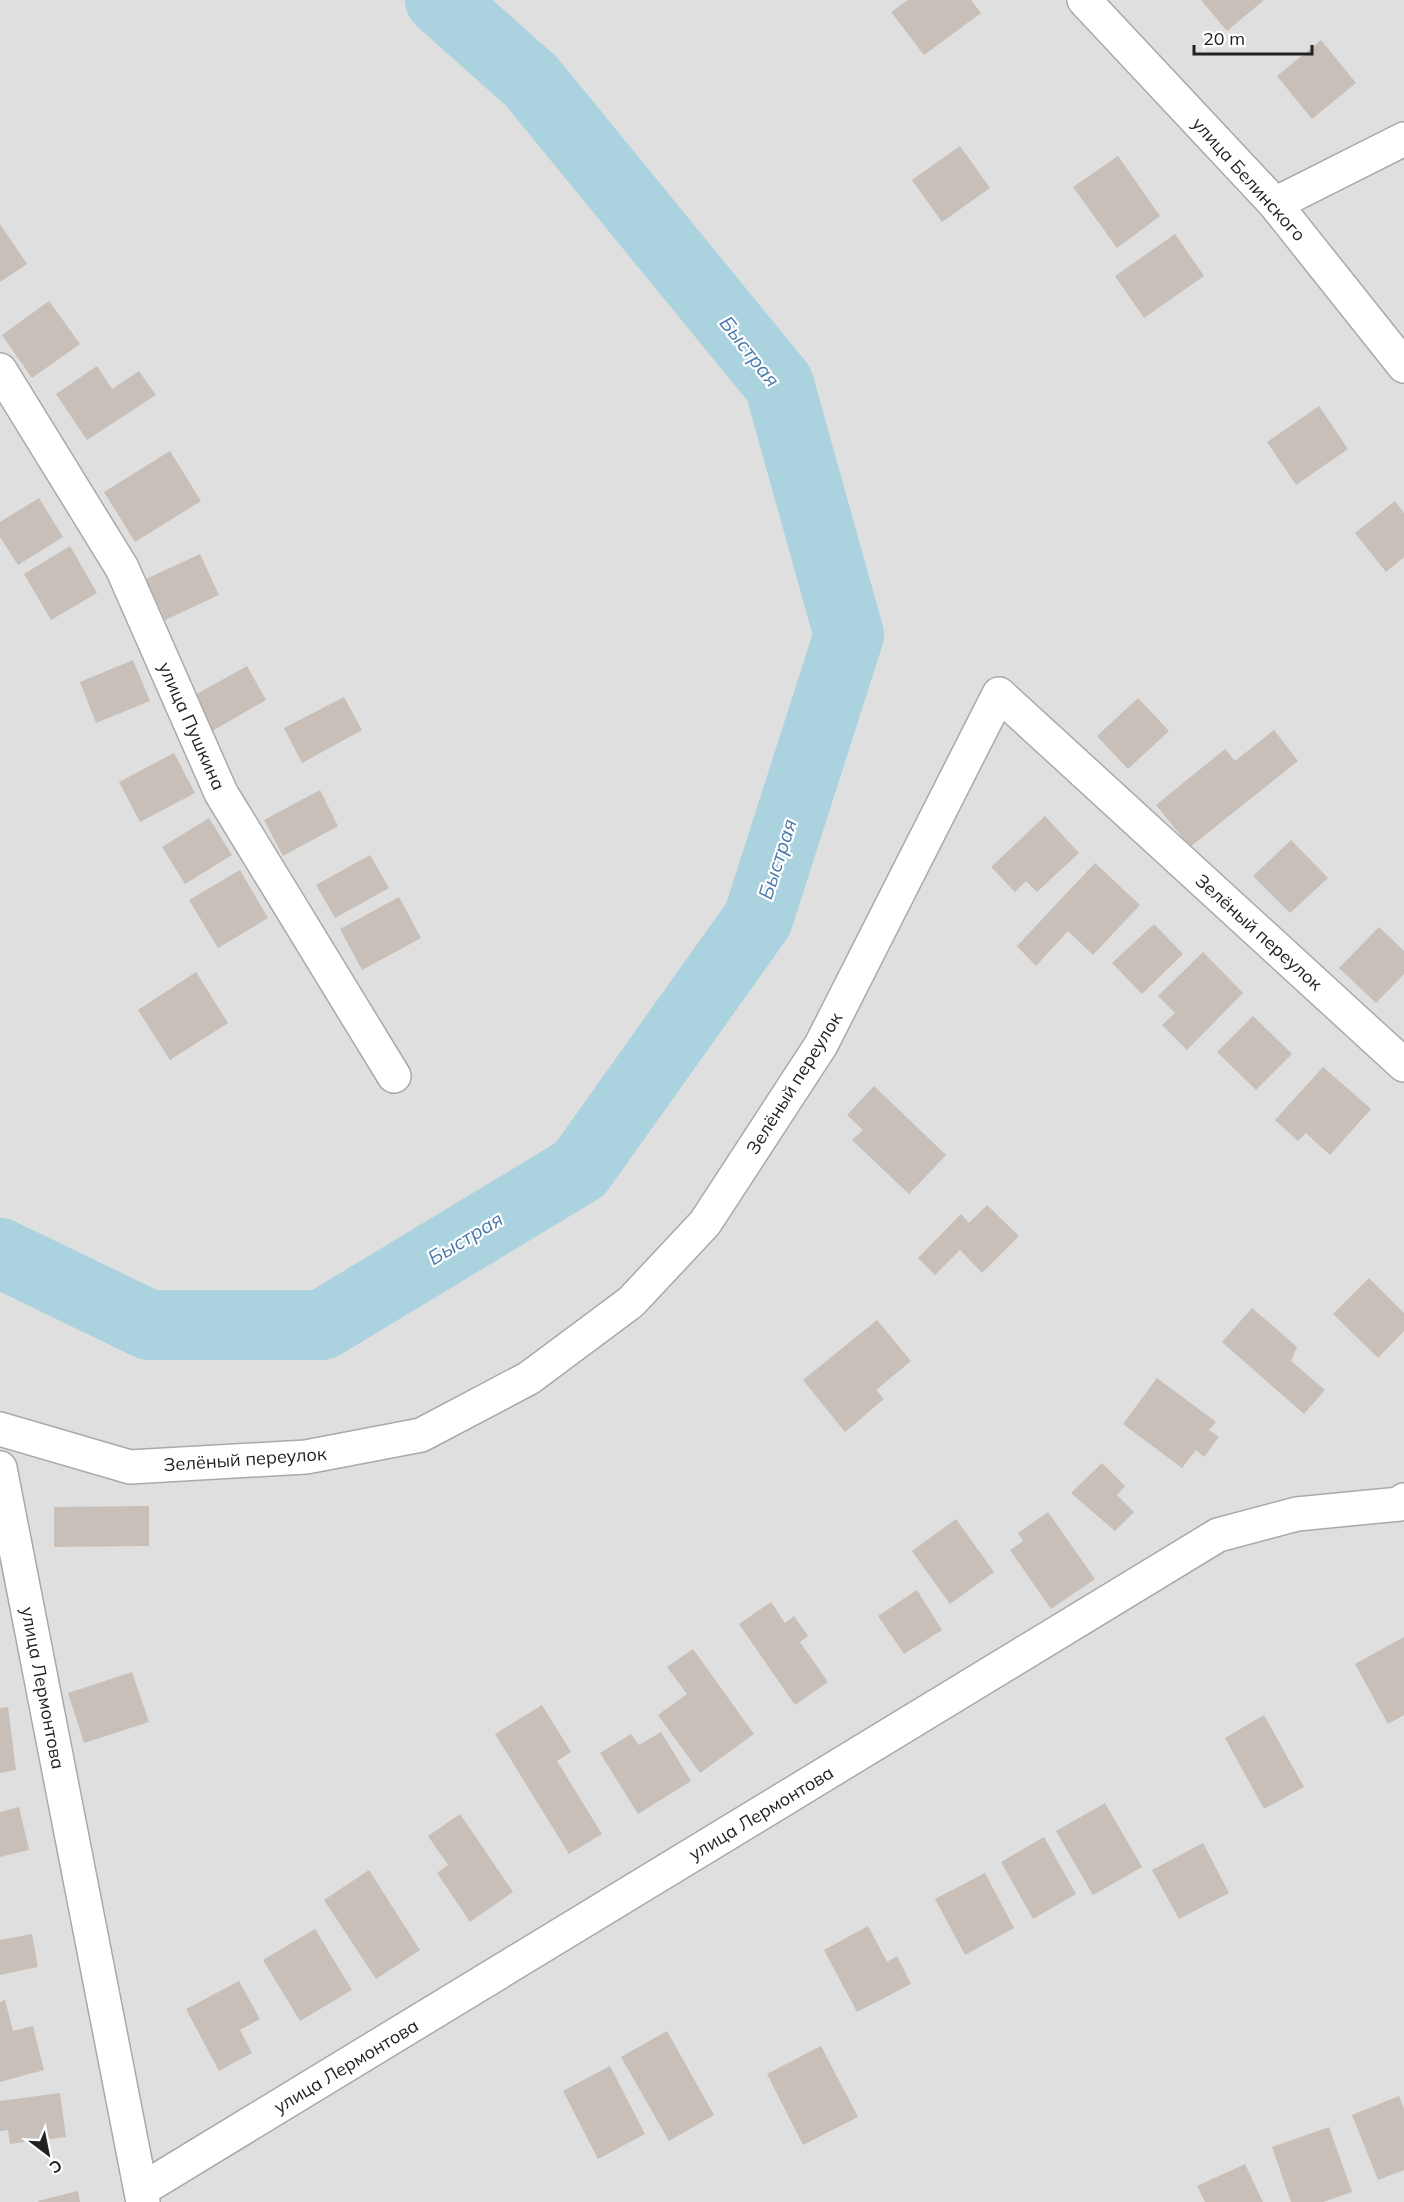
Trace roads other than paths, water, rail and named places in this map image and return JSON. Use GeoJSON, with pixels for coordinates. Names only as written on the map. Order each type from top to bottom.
{"type":"FeatureCollection","features":[{"type":"Feature","properties":{"kind":"street","name":"улица Белинского"},"geometry":{"type":"LineString","coordinates":[[1084,0],[1275,204],[1404,366]]}},
{"type":"Feature","properties":{"kind":"street"},"geometry":{"type":"LineString","coordinates":[[1275,204],[1404,139]]}},
{"type":"Feature","properties":{"kind":"street","name":"улица Пушкина"},"geometry":{"type":"LineString","coordinates":[[0,370],[122,568],[221,793],[394,1076]]}},
{"type":"Feature","properties":{"kind":"street","name":"Зелёный переулок"},"geometry":{"type":"LineString","coordinates":[[0,1429],[130,1467],[306,1457],[421,1435],[529,1378],[631,1302],[705,1223],[821,1045],[999,694],[1404,1065]]}},
{"type":"Feature","properties":{"kind":"street","name":"улица Лермонтова"},"geometry":{"type":"LineString","coordinates":[[0,1468],[142,2196],[1218,1535],[1297,1514],[1403,1505]]}},
{"type":"Feature","properties":{"kind":"waterway","name":"Быстрая"},"geometry":{"type":"LineString","coordinates":[[0,1253],[149,1325],[322,1325],[580,1169],[758,919],[849,635],[779,384],[531,81],[440,0]]}}]}
